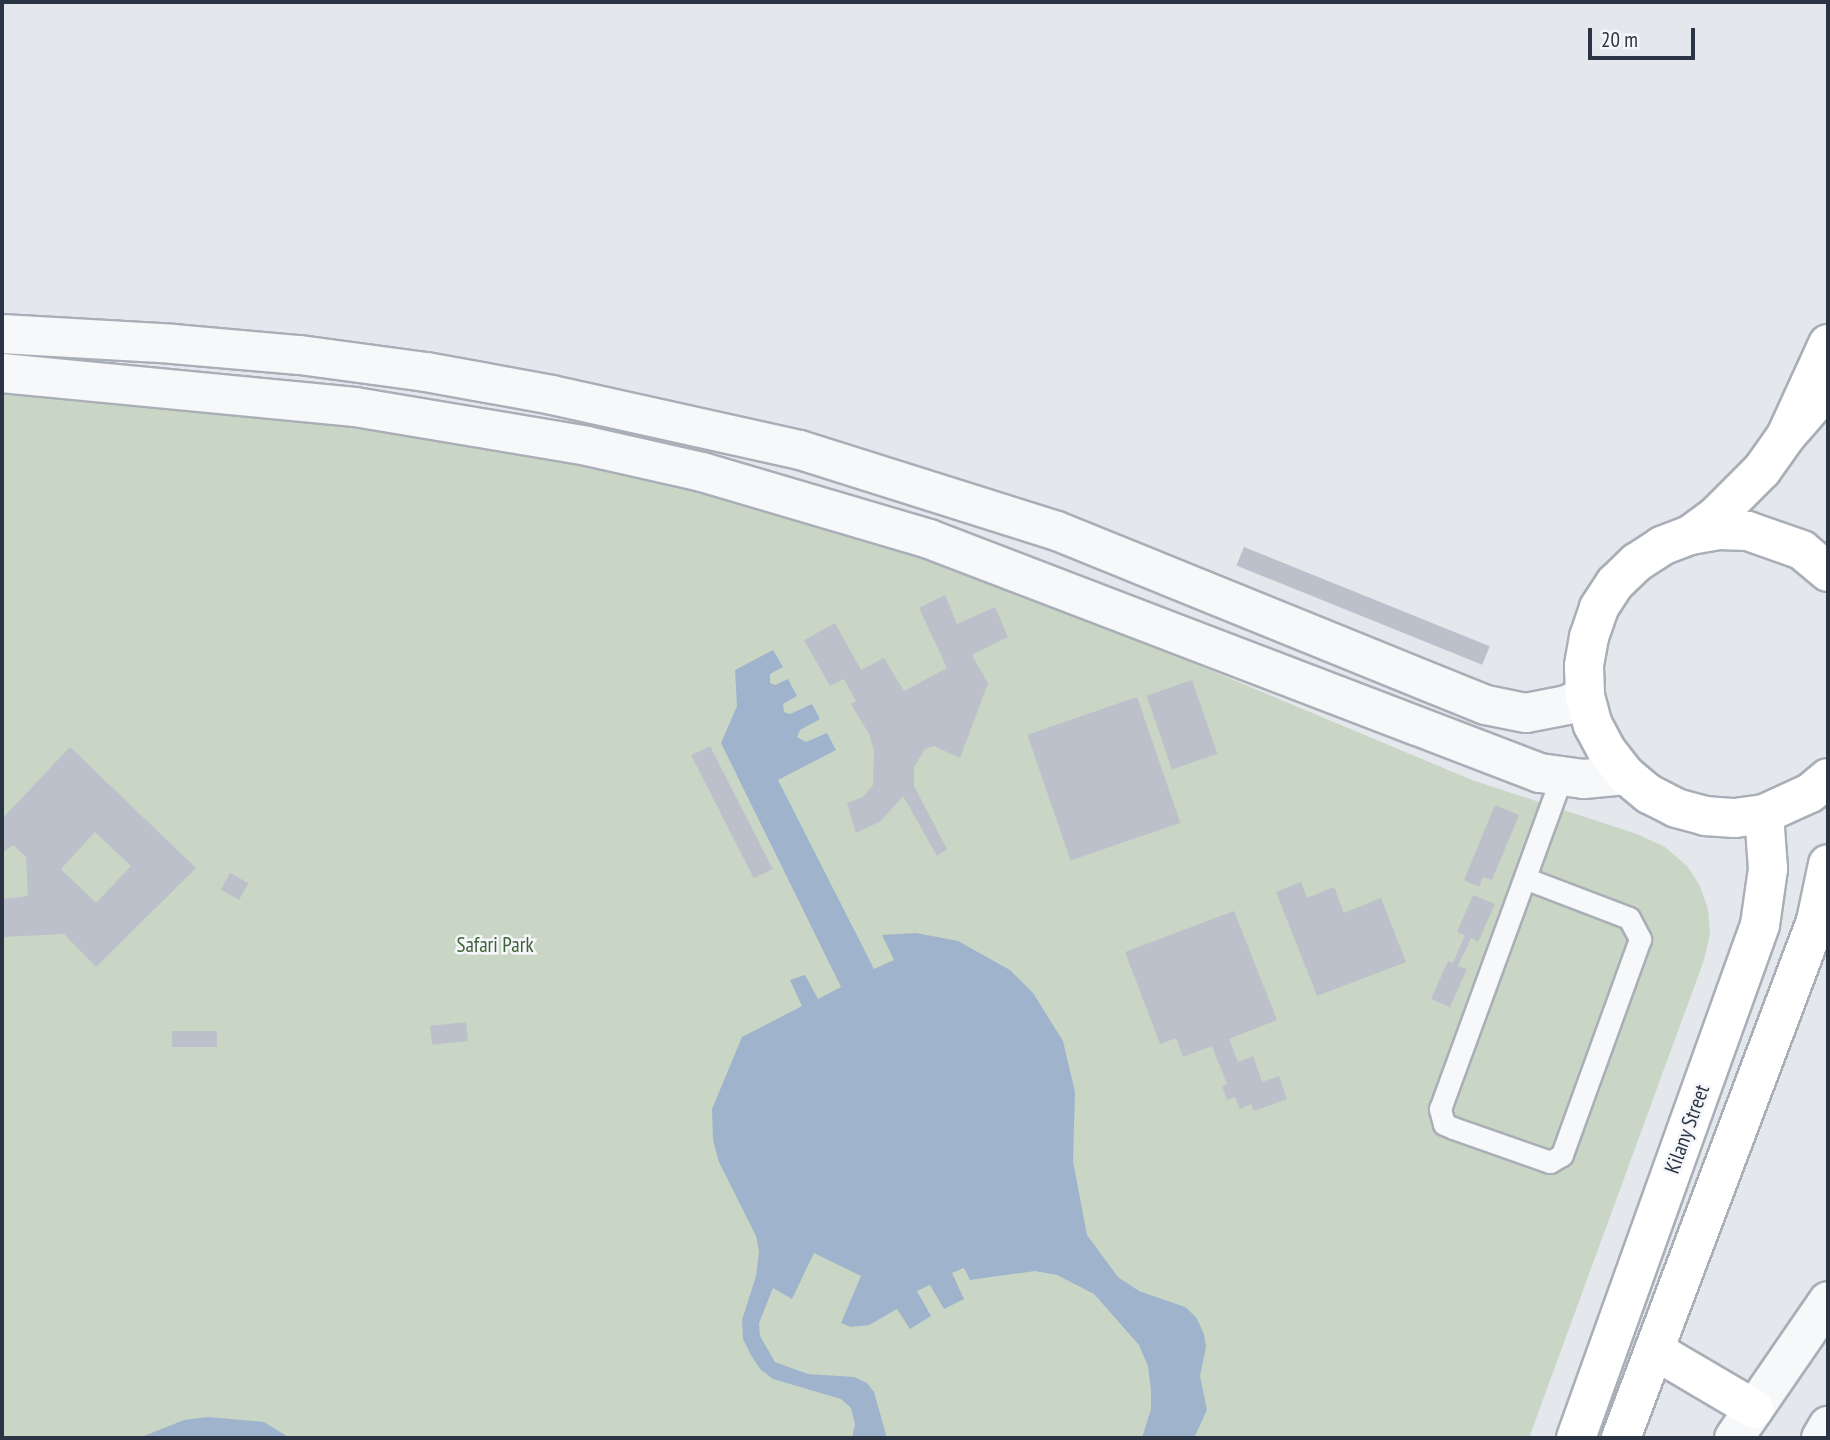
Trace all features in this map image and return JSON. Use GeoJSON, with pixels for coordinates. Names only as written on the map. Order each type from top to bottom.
{"type":"FeatureCollection","features":[{"type":"Feature","properties":{"kind":"main road"},"geometry":{"type":"LineString","coordinates":[[1786,436],[1828,344]]}},
{"type":"Feature","properties":{"kind":"main road"},"geometry":{"type":"LineString","coordinates":[[1690,535],[1740,494],[1828,388]]}},
{"type":"Feature","properties":{"kind":"main road"},"geometry":{"type":"LineString","coordinates":[[1828,572],[1802,550],[1748,531],[1719,530],[1690,535],[1654,551],[1615,583],[1588,636],[1584,666],[1586,696],[1593,725],[1607,751],[1626,775],[1649,794],[1685,811],[1735,818],[1764,814],[1810,793],[1828,778]]}},
{"type":"Feature","properties":{"kind":"main road","name":"Kilany Street"},"geometry":{"type":"LineString","coordinates":[[1576,1438],[1759,925],[1768,869],[1764,814]]}},
{"type":"Feature","properties":{"kind":"main road"},"geometry":{"type":"LineString","coordinates":[[1621,1438],[1816,921],[1828,864]]}},
{"type":"Feature","properties":{"kind":"main road"},"geometry":{"type":"LineString","coordinates":[[1654,1350],[1744,1424]]}},
{"type":"Feature","properties":{"kind":"street"},"geometry":{"type":"LineString","coordinates":[[2,334],[300,355],[426,372],[552,395],[800,450],[1057,531],[1486,705],[1506,711],[1536,712],[1567,705],[1586,696]]}},
{"type":"Feature","properties":{"kind":"street"},"geometry":{"type":"LineString","coordinates":[[2,373],[355,407],[587,446],[702,472],[816,503],[929,539],[1040,579],[1483,753],[1562,778],[1605,779],[1626,775]]}},
{"type":"Feature","properties":{"kind":"street"},"geometry":{"type":"LineString","coordinates":[[1040,579],[1057,531]]}},
{"type":"Feature","properties":{"kind":"street"},"geometry":{"type":"LineString","coordinates":[[1744,1424],[1828,1301]]}},
{"type":"Feature","properties":{"kind":"street"},"geometry":{"type":"LineString","coordinates":[[1821,1438],[1828,1426]]}},
{"type":"Feature","properties":{"kind":"lane"},"geometry":{"type":"LineString","coordinates":[[1527,879],[1629,918],[1640,939],[1562,1155],[1550,1161],[1453,1128],[1441,1117],[1443,1101],[1562,778]]}},
{"type":"Feature","properties":{"kind":"green space","name":"Safari Park"},"geometry":{"type":"Polygon","coordinates":[[[2,393],[411,429],[643,471],[988,577],[1472,780],[1637,834],[1665,847],[1688,867],[1700,886],[1708,909],[1710,934],[1704,960],[1529,1438],[2,1438],[2,393]]]}},
{"type":"Feature","properties":{"kind":"water"},"geometry":{"type":"Polygon","coordinates":[[[773,650],[783,667],[770,674],[770,683],[775,685],[788,679],[797,696],[783,704],[784,712],[790,714],[812,704],[820,719],[800,730],[797,737],[806,742],[827,733],[836,750],[778,780],[874,969],[894,960],[882,935],[916,933],[958,941],[1010,970],[1033,993],[1063,1041],[1075,1092],[1073,1161],[1087,1235],[1118,1277],[1139,1291],[1185,1307],[1196,1317],[1204,1334],[1206,1347],[1200,1376],[1207,1410],[1194,1438],[1142,1438],[1151,1409],[1151,1391],[1148,1366],[1139,1345],[1094,1294],[1057,1275],[1035,1271],[970,1280],[964,1268],[952,1273],[964,1299],[944,1309],[930,1285],[917,1291],[931,1316],[910,1329],[897,1309],[869,1325],[851,1327],[841,1323],[861,1276],[814,1253],[792,1299],[773,1288],[759,1323],[760,1336],[775,1362],[808,1374],[854,1377],[867,1383],[874,1392],[887,1438],[852,1438],[855,1424],[851,1408],[841,1399],[773,1379],[761,1370],[752,1357],[743,1339],[742,1320],[756,1276],[759,1251],[756,1236],[719,1162],[713,1140],[712,1109],[742,1037],[802,1006],[790,980],[805,975],[818,999],[841,987],[721,743],[737,706],[735,670],[773,650]]]}},
{"type":"Feature","properties":{"kind":"water"},"geometry":{"type":"Polygon","coordinates":[[[208,1417],[264,1422],[290,1438],[139,1438],[184,1420],[208,1417]]]}},
{"type":"Feature","properties":{"kind":"building"},"geometry":{"type":"Polygon","coordinates":[[[1244,547],[1490,646],[1482,665],[1237,566],[1244,547]]]}},
{"type":"Feature","properties":{"kind":"building"},"geometry":{"type":"Polygon","coordinates":[[[945,595],[957,624],[995,607],[1008,637],[972,655],[988,683],[960,758],[934,746],[925,749],[914,767],[914,786],[947,849],[937,856],[903,796],[881,821],[856,833],[847,803],[863,797],[873,785],[874,751],[869,734],[851,704],[856,701],[844,679],[830,686],[804,640],[835,623],[861,670],[884,658],[904,691],[947,668],[919,608],[945,595]]]}},
{"type":"Feature","properties":{"kind":"building"},"geometry":{"type":"Polygon","coordinates":[[[1192,680],[1217,754],[1172,769],[1147,696],[1192,680]]]}},
{"type":"Feature","properties":{"kind":"building"},"geometry":{"type":"Polygon","coordinates":[[[1137,697],[1180,823],[1071,861],[1027,735],[1137,697]]]}},
{"type":"Feature","properties":{"kind":"building"},"geometry":{"type":"Polygon","coordinates":[[[710,746],[773,869],[754,878],[691,756],[710,746]]]}},
{"type":"Feature","properties":{"kind":"building"},"geometry":{"type":"Polygon","coordinates":[[[70,747],[196,868],[96,967],[64,934],[2,937],[2,899],[28,896],[26,857],[13,845],[2,853],[2,819],[70,747]],[[95,832],[61,869],[96,903],[131,866],[95,832]]]}},
{"type":"Feature","properties":{"kind":"building"},"geometry":{"type":"Polygon","coordinates":[[[1495,805],[1519,815],[1492,880],[1483,877],[1479,887],[1464,880],[1495,805]]]}},
{"type":"Feature","properties":{"kind":"building"},"geometry":{"type":"Polygon","coordinates":[[[230,873],[248,883],[239,900],[221,890],[230,873]]]}},
{"type":"Feature","properties":{"kind":"building"},"geometry":{"type":"Polygon","coordinates":[[[1301,882],[1307,898],[1334,887],[1344,913],[1381,898],[1406,962],[1317,996],[1276,892],[1301,882]]]}},
{"type":"Feature","properties":{"kind":"building"},"geometry":{"type":"Polygon","coordinates":[[[1473,895],[1495,904],[1478,942],[1471,938],[1458,966],[1467,969],[1450,1007],[1431,999],[1448,961],[1453,963],[1465,935],[1457,932],[1473,895]]]}},
{"type":"Feature","properties":{"kind":"building"},"geometry":{"type":"Polygon","coordinates":[[[1234,911],[1277,1020],[1229,1039],[1238,1062],[1253,1056],[1262,1082],[1279,1076],[1287,1099],[1254,1111],[1251,1104],[1240,1109],[1235,1097],[1227,1100],[1222,1086],[1227,1084],[1212,1046],[1183,1057],[1176,1038],[1160,1044],[1125,952],[1234,911]]]}},
{"type":"Feature","properties":{"kind":"building"},"geometry":{"type":"Polygon","coordinates":[[[466,1022],[468,1041],[432,1045],[430,1026],[466,1022]]]}},
{"type":"Feature","properties":{"kind":"building"},"geometry":{"type":"Polygon","coordinates":[[[172,1031],[217,1031],[217,1047],[172,1047],[172,1031]]]}}]}
